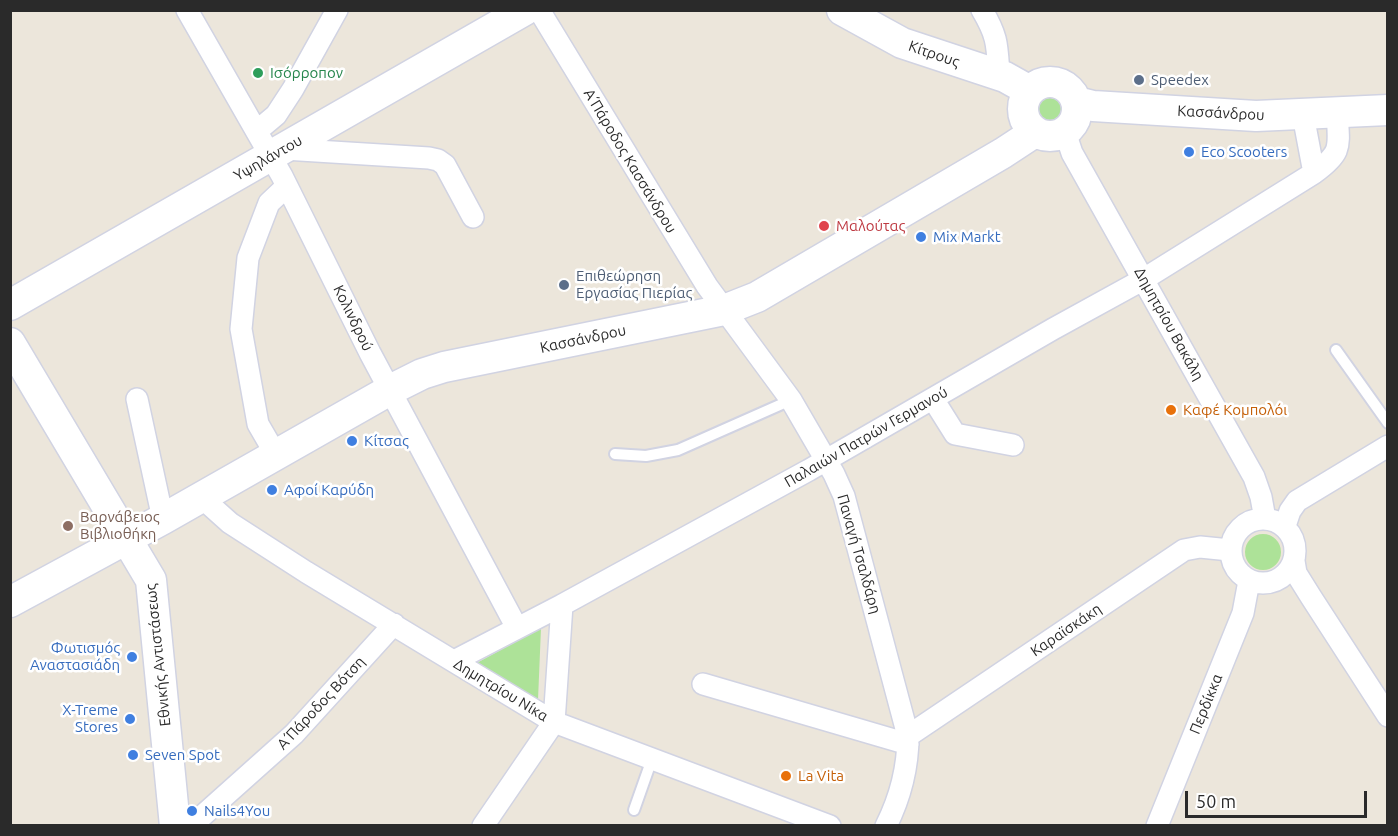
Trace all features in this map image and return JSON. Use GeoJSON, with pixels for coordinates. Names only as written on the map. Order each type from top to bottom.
{"type":"FeatureCollection","features":[{"type":"Feature","properties":{"kind":"main road","name":"Υψηλάντου"},"geometry":{"type":"LineString","coordinates":[[10,305],[525,10]]}},
{"type":"Feature","properties":{"kind":"main road","name":"Κίτρους"},"geometry":{"type":"LineString","coordinates":[[842,10],[902,43],[999,75],[1030,91]]}},
{"type":"Feature","properties":{"kind":"main road"},"geometry":{"type":"LineString","coordinates":[[1052,82],[1068,88],[1077,102],[1076,119],[1065,132],[1048,137],[1035,132],[1024,117],[1025,99],[1037,86],[1052,82]]}},
{"type":"Feature","properties":{"kind":"main road","name":"Κασσάνδρου"},"geometry":{"type":"LineString","coordinates":[[1077,102],[1094,106],[1233,114],[1303,115],[1381,108]]}},
{"type":"Feature","properties":{"kind":"main road","name":"Κασσάνδρου"},"geometry":{"type":"LineString","coordinates":[[10,603],[422,374],[444,367],[724,310],[757,297],[1035,132]]}},
{"type":"Feature","properties":{"kind":"main road","name":"Εθνικής Αντιστάσεως"},"geometry":{"type":"LineString","coordinates":[[10,343],[152,580],[175,825]]}},
{"type":"Feature","properties":{"kind":"main road"},"geometry":{"type":"LineString","coordinates":[[152,580],[155,555],[162,538],[184,507]]}},
{"type":"Feature","properties":{"kind":"street","name":"Κολινδρού"},"geometry":{"type":"LineString","coordinates":[[187,10],[257,130],[278,153],[287,186],[390,390],[517,628]]}},
{"type":"Feature","properties":{"kind":"street"},"geometry":{"type":"LineString","coordinates":[[257,130],[276,115],[337,10]]}},
{"type":"Feature","properties":{"kind":"street","name":"Α΄ Πάροδος Κασσάνδρου"},"geometry":{"type":"LineString","coordinates":[[539,10],[707,286],[724,310]]}},
{"type":"Feature","properties":{"kind":"street"},"geometry":{"type":"LineString","coordinates":[[982,10],[994,31],[999,75]]}},
{"type":"Feature","properties":{"kind":"street","name":"Παλαιών Πατρών Γερμανού"},"geometry":{"type":"LineString","coordinates":[[454,662],[825,461],[1143,279],[1314,173],[1333,160],[1337,150],[1337,113]]}},
{"type":"Feature","properties":{"kind":"street"},"geometry":{"type":"LineString","coordinates":[[1303,115],[1314,173]]}},
{"type":"Feature","properties":{"kind":"street","name":"Δημητρίου Βακάλη"},"geometry":{"type":"LineString","coordinates":[[1065,132],[1072,153],[1257,482],[1262,496],[1265,519]]}},
{"type":"Feature","properties":{"kind":"street"},"geometry":{"type":"LineString","coordinates":[[278,153],[438,160],[445,165],[474,217]]}},
{"type":"Feature","properties":{"kind":"street"},"geometry":{"type":"LineString","coordinates":[[276,455],[258,424],[241,329],[248,258],[269,203],[287,186]]}},
{"type":"Feature","properties":{"kind":"street","name":"Παναγή Τσαλδάρη"},"geometry":{"type":"LineString","coordinates":[[724,310],[791,400],[844,496],[908,740],[906,766],[893,811],[886,825]]}},
{"type":"Feature","properties":{"kind":"street"},"geometry":{"type":"LineString","coordinates":[[137,399],[184,507]]}},
{"type":"Feature","properties":{"kind":"street"},"geometry":{"type":"LineString","coordinates":[[933,399],[955,434],[1013,445]]}},
{"type":"Feature","properties":{"kind":"street"},"geometry":{"type":"LineString","coordinates":[[1285,526],[1297,501],[1388,446]]}},
{"type":"Feature","properties":{"kind":"street","name":"Δημητρίου Νίκα"},"geometry":{"type":"LineString","coordinates":[[184,507],[231,523],[306,572],[554,722],[830,825]]}},
{"type":"Feature","properties":{"kind":"street"},"geometry":{"type":"LineString","coordinates":[[1294,561],[1289,571],[1271,583],[1260,584],[1249,581],[1235,568],[1230,550],[1232,540],[1245,524],[1255,520],[1265,519],[1285,526],[1294,543],[1296,573],[1388,716]]}},
{"type":"Feature","properties":{"kind":"street","name":"Καραϊσκάκη"},"geometry":{"type":"LineString","coordinates":[[908,740],[1184,550],[1200,547],[1230,550]]}},
{"type":"Feature","properties":{"kind":"street","name":"Περδίκκα"},"geometry":{"type":"LineString","coordinates":[[1156,825],[1243,614],[1249,581]]}},
{"type":"Feature","properties":{"kind":"street"},"geometry":{"type":"LineString","coordinates":[[483,825],[554,722],[562,605]]}},
{"type":"Feature","properties":{"kind":"street","name":"Α΄ Πάροδος Βότση"},"geometry":{"type":"LineString","coordinates":[[191,825],[294,734],[393,624]]}},
{"type":"Feature","properties":{"kind":"street"},"geometry":{"type":"LineString","coordinates":[[703,684],[908,740]]}},
{"type":"Feature","properties":{"kind":"lane"},"geometry":{"type":"LineString","coordinates":[[1336,350],[1388,423]]}},
{"type":"Feature","properties":{"kind":"lane"},"geometry":{"type":"LineString","coordinates":[[615,454],[646,456],[678,450],[791,400]]}},
{"type":"Feature","properties":{"kind":"lane"},"geometry":{"type":"LineString","coordinates":[[634,810],[652,759]]}},
{"type":"Feature","properties":{"kind":"green space"},"geometry":{"type":"Polygon","coordinates":[[[1051,95],[1061,99],[1065,109],[1061,119],[1051,123],[1041,119],[1037,109],[1041,99],[1051,95]]]}},
{"type":"Feature","properties":{"kind":"green space"},"geometry":{"type":"Polygon","coordinates":[[[1263,534],[1276,539],[1281,552],[1276,565],[1263,570],[1250,565],[1245,552],[1250,539],[1263,534]]]}},
{"type":"Feature","properties":{"kind":"green space"},"geometry":{"type":"Polygon","coordinates":[[[541,628],[538,700],[473,665],[541,628]]]}},
{"type":"Feature","properties":{"kind":"place","name":"Ισόρροπον"},"geometry":{"type":"Point","coordinates":[258,73]}},
{"type":"Feature","properties":{"kind":"place","name":"Speedex"},"geometry":{"type":"Point","coordinates":[1139,80]}},
{"type":"Feature","properties":{"kind":"place","name":"Εco Scooters"},"geometry":{"type":"Point","coordinates":[1189,152]}},
{"type":"Feature","properties":{"kind":"place","name":"Μαλούτας"},"geometry":{"type":"Point","coordinates":[824,226]}},
{"type":"Feature","properties":{"kind":"place","name":"Mix Markt"},"geometry":{"type":"Point","coordinates":[921,237]}},
{"type":"Feature","properties":{"kind":"place","name":"Επιθεώρηση Εργασίας Πιερίας"},"geometry":{"type":"Point","coordinates":[564,285]}},
{"type":"Feature","properties":{"kind":"place","name":"Καφέ Κομπολόι"},"geometry":{"type":"Point","coordinates":[1171,410]}},
{"type":"Feature","properties":{"kind":"place","name":"Κίτσας"},"geometry":{"type":"Point","coordinates":[352,441]}},
{"type":"Feature","properties":{"kind":"place","name":"Αφοί Καρύδη"},"geometry":{"type":"Point","coordinates":[272,490]}},
{"type":"Feature","properties":{"kind":"place","name":"Βαρνάβειος Βιβλιοθήκη"},"geometry":{"type":"Point","coordinates":[68,526]}},
{"type":"Feature","properties":{"kind":"place","name":"Φωτισμός Αναστασιάδη"},"geometry":{"type":"Point","coordinates":[132,657]}},
{"type":"Feature","properties":{"kind":"place","name":"X-Treme Stores"},"geometry":{"type":"Point","coordinates":[130,719]}},
{"type":"Feature","properties":{"kind":"place","name":"Seven Spot"},"geometry":{"type":"Point","coordinates":[133,755]}},
{"type":"Feature","properties":{"kind":"place","name":"La Vita"},"geometry":{"type":"Point","coordinates":[786,776]}},
{"type":"Feature","properties":{"kind":"place","name":"Nails4You"},"geometry":{"type":"Point","coordinates":[192,811]}}]}
